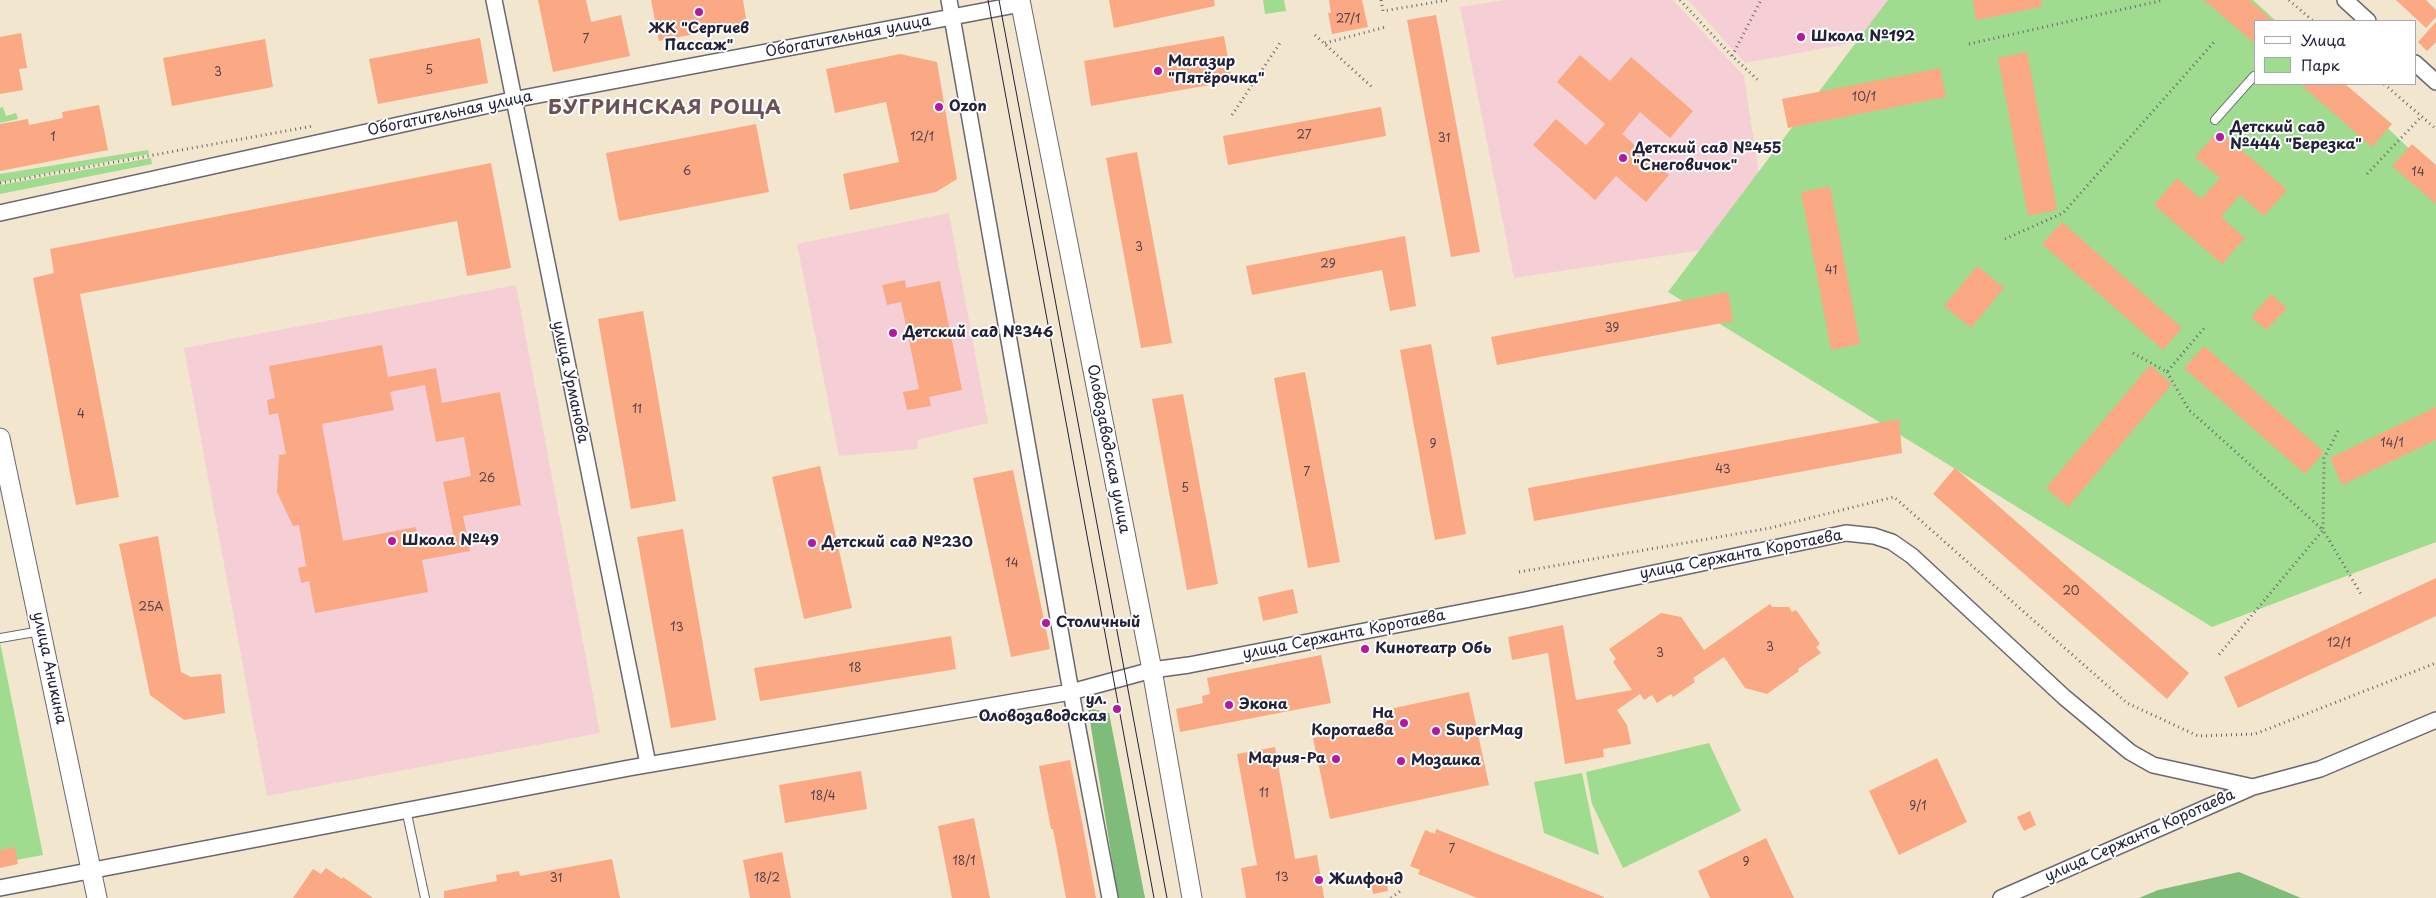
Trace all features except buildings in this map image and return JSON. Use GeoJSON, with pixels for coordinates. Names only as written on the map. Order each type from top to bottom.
{"type":"FeatureCollection","features":[{"type":"Feature","properties":{"kind":"street","name":"улица Урманова"},"geometry":{"type":"LineString","coordinates":[[494,0],[512,100],[648,764]]}},
{"type":"Feature","properties":{"kind":"street"},"geometry":{"type":"LineString","coordinates":[[949,0],[1071,692],[1110,898]]}},
{"type":"Feature","properties":{"kind":"street"},"geometry":{"type":"LineString","coordinates":[[2345,0],[2367,20]]}},
{"type":"Feature","properties":{"kind":"street","name":"Обогатительная улица"},"geometry":{"type":"LineString","coordinates":[[0,213],[512,100],[952,17],[1020,2]]}},
{"type":"Feature","properties":{"kind":"street","name":"Оловозаводская улица"},"geometry":{"type":"LineString","coordinates":[[1020,2],[1152,670],[1192,898]]}},
{"type":"Feature","properties":{"kind":"street"},"geometry":{"type":"LineString","coordinates":[[2416,64],[2436,82]]}},
{"type":"Feature","properties":{"kind":"street","name":"улица Аникина"},"geometry":{"type":"LineString","coordinates":[[0,438],[97,898]]}},
{"type":"Feature","properties":{"kind":"street","name":"улица Сержанта Коротаева"},"geometry":{"type":"LineString","coordinates":[[0,888],[648,764],[1071,692],[1152,670],[1189,665],[1525,600],[1846,533],[1874,536],[1892,542],[1912,556],[2064,697],[2130,752],[2153,765],[2253,787]]}},
{"type":"Feature","properties":{"kind":"street","name":"улица Сержанта Коротаева"},"geometry":{"type":"LineString","coordinates":[[2000,898],[2253,787],[2320,769],[2436,720]]}},
{"type":"Feature","properties":{"kind":"lane"},"geometry":{"type":"LineString","coordinates":[[2215,120],[2254,76]]}},
{"type":"Feature","properties":{"kind":"lane"},"geometry":{"type":"LineString","coordinates":[[0,638],[41,631]]}},
{"type":"Feature","properties":{"kind":"lane"},"geometry":{"type":"LineString","coordinates":[[406,809],[424,898]]}},
{"type":"Feature","properties":{"kind":"path"},"geometry":{"type":"LineString","coordinates":[[1381,0],[1383,11],[1448,0]]}},
{"type":"Feature","properties":{"kind":"path"},"geometry":{"type":"LineString","coordinates":[[1680,0],[1732,56],[1758,80]]}},
{"type":"Feature","properties":{"kind":"path"},"geometry":{"type":"LineString","coordinates":[[1732,56],[1761,0]]}},
{"type":"Feature","properties":{"kind":"path"},"geometry":{"type":"LineString","coordinates":[[1970,44],[2164,0]]}},
{"type":"Feature","properties":{"kind":"path"},"geometry":{"type":"LineString","coordinates":[[2289,0],[2312,20]]}},
{"type":"Feature","properties":{"kind":"path"},"geometry":{"type":"LineString","coordinates":[[1325,43],[1386,27]]}},
{"type":"Feature","properties":{"kind":"path"},"geometry":{"type":"LineString","coordinates":[[1315,35],[1374,88]]}},
{"type":"Feature","properties":{"kind":"path"},"geometry":{"type":"LineString","coordinates":[[2005,239],[2064,214],[2215,41]]}},
{"type":"Feature","properties":{"kind":"path"},"geometry":{"type":"LineString","coordinates":[[1232,115],[1280,43]]}},
{"type":"Feature","properties":{"kind":"path"},"geometry":{"type":"LineString","coordinates":[[2385,85],[2436,129]]}},
{"type":"Feature","properties":{"kind":"path"},"geometry":{"type":"LineString","coordinates":[[2367,174],[2422,117]]}},
{"type":"Feature","properties":{"kind":"path"},"geometry":{"type":"LineString","coordinates":[[0,183],[322,124]]}},
{"type":"Feature","properties":{"kind":"path"},"geometry":{"type":"LineString","coordinates":[[2167,372],[2205,327]]}},
{"type":"Feature","properties":{"kind":"path"},"geometry":{"type":"LineString","coordinates":[[2133,353],[2167,372],[2189,410],[2323,530],[2362,594]]}},
{"type":"Feature","properties":{"kind":"path"},"geometry":{"type":"LineString","coordinates":[[2217,657],[2323,530],[2324,458],[2338,431]]}},
{"type":"Feature","properties":{"kind":"path"},"geometry":{"type":"LineString","coordinates":[[1391,898],[1402,889]]}},
{"type":"Feature","properties":{"kind":"shaded area","name":"Детский сад №455 \"Снеговичок\""},"geometry":{"type":"Polygon","coordinates":[[[1504,0],[1673,0],[1744,76],[1769,240],[1514,278],[1460,7],[1504,0]]]}},
{"type":"Feature","properties":{"kind":"shaded area","name":"Школа №192"},"geometry":{"type":"Polygon","coordinates":[[[1688,0],[1954,0],[1959,23],[1745,63],[1688,0]]]}},
{"type":"Feature","properties":{"kind":"shaded area","name":"Детский сад №346"},"geometry":{"type":"Polygon","coordinates":[[[949,213],[988,423],[917,440],[918,449],[839,456],[797,244],[949,213]]]}},
{"type":"Feature","properties":{"kind":"shaded area","name":"Школа №49"},"geometry":{"type":"Polygon","coordinates":[[[516,285],[600,733],[267,796],[184,348],[516,285]]]}},
{"type":"Feature","properties":{"kind":"green space"},"geometry":{"type":"Polygon","coordinates":[[[1263,0],[1284,0],[1286,11],[1265,14],[1263,0]]]}},
{"type":"Feature","properties":{"kind":"green space"},"geometry":{"type":"Polygon","coordinates":[[[1888,0],[2253,0],[2275,20],[2254,20],[2254,85],[2342,85],[2436,174],[2436,542],[2212,627],[1668,292],[1888,0]]]}},
{"type":"Feature","properties":{"kind":"green space"},"geometry":{"type":"Polygon","coordinates":[[[3,107],[6,116],[16,113],[18,119],[0,123],[0,108],[3,107]]]}},
{"type":"Feature","properties":{"kind":"green space"},"geometry":{"type":"Polygon","coordinates":[[[148,150],[149,154],[0,182],[0,174],[148,150]]]}},
{"type":"Feature","properties":{"kind":"green space"},"geometry":{"type":"Polygon","coordinates":[[[151,158],[152,164],[0,194],[0,185],[151,158]]]}},
{"type":"Feature","properties":{"kind":"green space"},"geometry":{"type":"Polygon","coordinates":[[[0,642],[43,855],[0,863],[0,642]]]}},
{"type":"Feature","properties":{"kind":"green space"},"geometry":{"type":"Polygon","coordinates":[[[1088,708],[1109,713],[1145,898],[1118,898],[1088,708]]]}},
{"type":"Feature","properties":{"kind":"green space"},"geometry":{"type":"Polygon","coordinates":[[[1709,743],[1741,811],[1623,868],[1592,804],[1586,772],[1709,743]]]}},
{"type":"Feature","properties":{"kind":"green space"},"geometry":{"type":"Polygon","coordinates":[[[1582,773],[1599,855],[1544,833],[1534,782],[1582,773]]]}},
{"type":"Feature","properties":{"kind":"green space"},"geometry":{"type":"Polygon","coordinates":[[[2239,872],[2301,898],[2139,898],[2158,890],[2239,872]]]}},
{"type":"Feature","properties":{"kind":"tram line"},"geometry":{"type":"LineString","coordinates":[[988,0],[1154,898]]}},
{"type":"Feature","properties":{"kind":"tram line"},"geometry":{"type":"LineString","coordinates":[[999,0],[1167,898]]}},
{"type":"Feature","properties":{"kind":"place","name":"ЖК \"Сергиев Пассаж\""},"geometry":{"type":"Point","coordinates":[699,12]}},
{"type":"Feature","properties":{"kind":"place","name":"Школа №192"},"geometry":{"type":"Point","coordinates":[1801,37]}},
{"type":"Feature","properties":{"kind":"place","name":"Магазир \"Пятёрочка\""},"geometry":{"type":"Point","coordinates":[1158,71]}},
{"type":"Feature","properties":{"kind":"place","name":"Ozon"},"geometry":{"type":"Point","coordinates":[939,107]}},
{"type":"Feature","properties":{"kind":"place","name":"Детский сад №444 \"Березка\""},"geometry":{"type":"Point","coordinates":[2220,137]}},
{"type":"Feature","properties":{"kind":"place","name":"Детский сад №455 \"Снеговичок\""},"geometry":{"type":"Point","coordinates":[1623,158]}},
{"type":"Feature","properties":{"kind":"place","name":"Детский сад №346"},"geometry":{"type":"Point","coordinates":[893,333]}},
{"type":"Feature","properties":{"kind":"place","name":"Школа №49"},"geometry":{"type":"Point","coordinates":[392,541]}},
{"type":"Feature","properties":{"kind":"place","name":"Детский сад №230"},"geometry":{"type":"Point","coordinates":[812,543]}},
{"type":"Feature","properties":{"kind":"place","name":"Столичный"},"geometry":{"type":"Point","coordinates":[1046,623]}},
{"type":"Feature","properties":{"kind":"place","name":"Кинотеатр Обь"},"geometry":{"type":"Point","coordinates":[1365,649]}},
{"type":"Feature","properties":{"kind":"place","name":"Экона"},"geometry":{"type":"Point","coordinates":[1229,705]}},
{"type":"Feature","properties":{"kind":"place","name":"ул. Оловозаводская"},"geometry":{"type":"Point","coordinates":[1117,709]}},
{"type":"Feature","properties":{"kind":"place","name":"На Коротаева"},"geometry":{"type":"Point","coordinates":[1404,723]}},
{"type":"Feature","properties":{"kind":"place","name":"SuperMag"},"geometry":{"type":"Point","coordinates":[1436,731]}},
{"type":"Feature","properties":{"kind":"place","name":"Мария-Ра"},"geometry":{"type":"Point","coordinates":[1336,759]}},
{"type":"Feature","properties":{"kind":"place","name":"Мозаика"},"geometry":{"type":"Point","coordinates":[1401,761]}},
{"type":"Feature","properties":{"kind":"place","name":"Жилфонд"},"geometry":{"type":"Point","coordinates":[1319,880]}},
{"type":"Feature","properties":{"kind":"district","name":"БУГРИНСКАЯ РОЩА"},"geometry":{"type":"Point","coordinates":[665,108]}}]}
